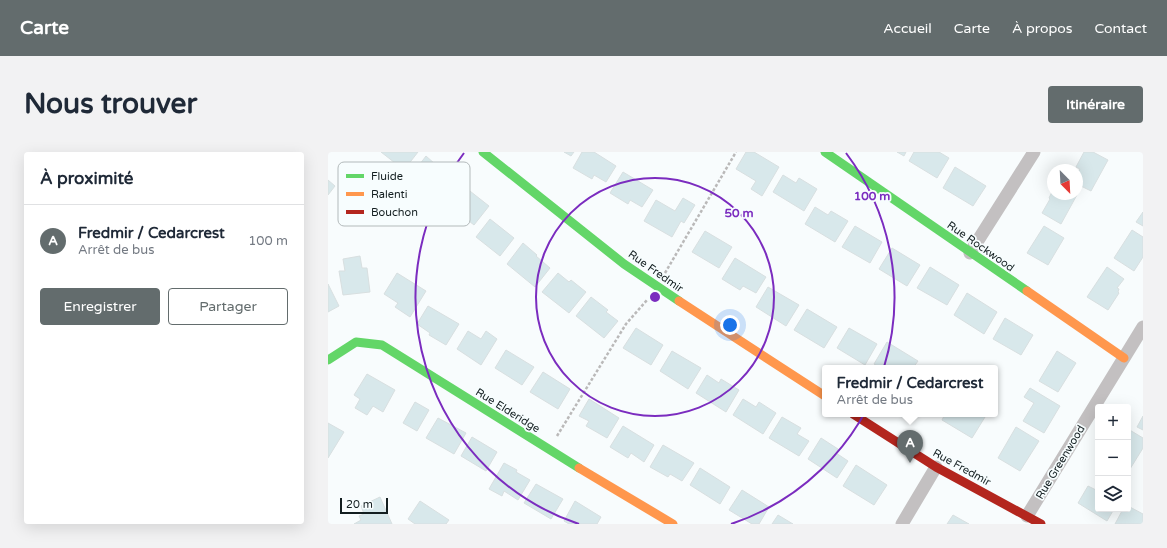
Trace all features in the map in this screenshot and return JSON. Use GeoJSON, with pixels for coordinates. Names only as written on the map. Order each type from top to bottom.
{"type":"FeatureCollection","features":[{"type":"Feature","properties":{"kind":"street","name":"Rue Fredmir"},"geometry":{"type":"LineString","coordinates":[[484,152],[624,264],[822,394]]}},
{"type":"Feature","properties":{"kind":"street","name":"Rue Rockwood"},"geometry":{"type":"LineString","coordinates":[[825,152],[1124,358]]}},
{"type":"Feature","properties":{"kind":"street"},"geometry":{"type":"LineString","coordinates":[[970,253],[1034,152]]}},
{"type":"Feature","properties":{"kind":"street","name":"Rue Greenwood"},"geometry":{"type":"LineString","coordinates":[[1027,516],[1143,327]]}},
{"type":"Feature","properties":{"kind":"street","name":"Rue Elderidge"},"geometry":{"type":"LineString","coordinates":[[328,360],[356,342],[382,345],[549,450],[673,524]]}},
{"type":"Feature","properties":{"kind":"street","name":"Rue Fredmir"},"geometry":{"type":"LineString","coordinates":[[858,417],[936,467],[1041,524]]}},
{"type":"Feature","properties":{"kind":"street"},"geometry":{"type":"LineString","coordinates":[[902,524],[936,467]]}},
{"type":"Feature","properties":{"kind":"path"},"geometry":{"type":"LineString","coordinates":[[549,450],[626,324],[657,287],[736,152]]}},
{"type":"Feature","properties":{"kind":"building"},"geometry":{"type":"Polygon","coordinates":[[[381,152],[418,152],[410,162],[394,162],[381,152]]]}},
{"type":"Feature","properties":{"kind":"building"},"geometry":{"type":"Polygon","coordinates":[[[564,152],[574,152],[571,156],[564,152]]]}},
{"type":"Feature","properties":{"kind":"building"},"geometry":{"type":"Polygon","coordinates":[[[582,152],[594,152],[616,166],[606,182],[594,175],[592,179],[573,168],[582,152]]]}},
{"type":"Feature","properties":{"kind":"building"},"geometry":{"type":"Polygon","coordinates":[[[746,152],[754,152],[779,167],[762,196],[751,189],[756,181],[736,169],[746,152]]]}},
{"type":"Feature","properties":{"kind":"building"},"geometry":{"type":"Polygon","coordinates":[[[897,152],[906,152],[904,156],[897,152]]]}},
{"type":"Feature","properties":{"kind":"building"},"geometry":{"type":"Polygon","coordinates":[[[914,152],[939,152],[949,158],[937,178],[909,161],[914,152]]]}},
{"type":"Feature","properties":{"kind":"building"},"geometry":{"type":"Polygon","coordinates":[[[1084,152],[1093,152],[1108,160],[1091,191],[1083,187],[1083,164],[1078,164],[1084,152]]]}},
{"type":"Feature","properties":{"kind":"building"},"geometry":{"type":"Polygon","coordinates":[[[426,156],[433,162],[421,162],[426,156]]]}},
{"type":"Feature","properties":{"kind":"building"},"geometry":{"type":"Polygon","coordinates":[[[955,167],[986,186],[973,206],[943,188],[955,167]]]}},
{"type":"Feature","properties":{"kind":"building"},"geometry":{"type":"Polygon","coordinates":[[[623,172],[653,190],[642,207],[630,200],[628,204],[610,193],[623,172]]]}},
{"type":"Feature","properties":{"kind":"building"},"geometry":{"type":"Polygon","coordinates":[[[783,175],[796,183],[799,178],[817,189],[804,211],[773,192],[783,175]]]}},
{"type":"Feature","properties":{"kind":"building"},"geometry":{"type":"Polygon","coordinates":[[[328,180],[335,186],[328,195],[328,180]]]}},
{"type":"Feature","properties":{"kind":"building"},"geometry":{"type":"Polygon","coordinates":[[[470,191],[489,206],[474,225],[470,222],[470,191]]]}},
{"type":"Feature","properties":{"kind":"building"},"geometry":{"type":"Polygon","coordinates":[[[683,198],[695,205],[684,223],[681,221],[672,237],[644,221],[656,200],[675,211],[683,198]]]}},
{"type":"Feature","properties":{"kind":"building"},"geometry":{"type":"Polygon","coordinates":[[[1049,200],[1074,200],[1061,224],[1042,213],[1049,200]]]}},
{"type":"Feature","properties":{"kind":"building"},"geometry":{"type":"Polygon","coordinates":[[[815,207],[828,215],[831,211],[848,221],[835,242],[805,224],[815,207]]]}},
{"type":"Feature","properties":{"kind":"building"},"geometry":{"type":"Polygon","coordinates":[[[1143,212],[1143,226],[1136,222],[1143,212]]]}},
{"type":"Feature","properties":{"kind":"building"},"geometry":{"type":"Polygon","coordinates":[[[490,219],[514,238],[500,256],[476,237],[490,219]]]}},
{"type":"Feature","properties":{"kind":"building"},"geometry":{"type":"Polygon","coordinates":[[[855,226],[882,242],[870,263],[842,247],[855,226]]]}},
{"type":"Feature","properties":{"kind":"building"},"geometry":{"type":"Polygon","coordinates":[[[1044,226],[1064,238],[1048,265],[1027,253],[1044,226]]]}},
{"type":"Feature","properties":{"kind":"building"},"geometry":{"type":"Polygon","coordinates":[[[1132,230],[1143,237],[1143,257],[1134,271],[1114,258],[1132,230]]]}},
{"type":"Feature","properties":{"kind":"building"},"geometry":{"type":"Polygon","coordinates":[[[705,231],[732,247],[719,268],[692,252],[705,231]]]}},
{"type":"Feature","properties":{"kind":"building"},"geometry":{"type":"Polygon","coordinates":[[[523,243],[550,268],[535,287],[507,264],[523,243]]]}},
{"type":"Feature","properties":{"kind":"building"},"geometry":{"type":"Polygon","coordinates":[[[892,248],[920,265],[907,286],[879,269],[892,248]]]}},
{"type":"Feature","properties":{"kind":"building"},"geometry":{"type":"Polygon","coordinates":[[[360,256],[362,268],[367,268],[370,292],[343,295],[339,271],[345,271],[343,259],[360,256]]]}},
{"type":"Feature","properties":{"kind":"building"},"geometry":{"type":"Polygon","coordinates":[[[735,258],[766,277],[756,293],[743,286],[740,290],[722,279],[735,258]]]}},
{"type":"Feature","properties":{"kind":"building"},"geometry":{"type":"Polygon","coordinates":[[[930,267],[959,285],[947,305],[917,288],[930,267]]]}},
{"type":"Feature","properties":{"kind":"building"},"geometry":{"type":"Polygon","coordinates":[[[1107,267],[1124,279],[1117,288],[1119,289],[1119,293],[1108,310],[1087,297],[1107,267]]]}},
{"type":"Feature","properties":{"kind":"building"},"geometry":{"type":"Polygon","coordinates":[[[397,273],[426,291],[410,317],[395,307],[398,303],[384,294],[397,273]]]}},
{"type":"Feature","properties":{"kind":"building"},"geometry":{"type":"Polygon","coordinates":[[[558,273],[569,282],[571,280],[586,292],[569,313],[542,292],[558,273]]]}},
{"type":"Feature","properties":{"kind":"building"},"geometry":{"type":"Polygon","coordinates":[[[328,284],[339,306],[328,312],[328,284]]]}},
{"type":"Feature","properties":{"kind":"building"},"geometry":{"type":"Polygon","coordinates":[[[768,287],[799,305],[786,326],[756,307],[768,287]]]}},
{"type":"Feature","properties":{"kind":"building"},"geometry":{"type":"Polygon","coordinates":[[[967,293],[997,312],[984,334],[954,315],[967,293]]]}},
{"type":"Feature","properties":{"kind":"building"},"geometry":{"type":"Polygon","coordinates":[[[591,297],[608,310],[606,312],[618,321],[604,338],[576,316],[591,297]]]}},
{"type":"Feature","properties":{"kind":"building"},"geometry":{"type":"Polygon","coordinates":[[[428,306],[459,324],[446,345],[429,335],[430,333],[417,324],[428,306]]]}},
{"type":"Feature","properties":{"kind":"building"},"geometry":{"type":"Polygon","coordinates":[[[807,309],[837,327],[824,348],[794,330],[807,309]]]}},
{"type":"Feature","properties":{"kind":"building"},"geometry":{"type":"Polygon","coordinates":[[[1005,318],[1033,335],[1021,355],[993,339],[1005,318]]]}},
{"type":"Feature","properties":{"kind":"building"},"geometry":{"type":"Polygon","coordinates":[[[636,328],[663,345],[651,365],[623,348],[636,328]]]}},
{"type":"Feature","properties":{"kind":"building"},"geometry":{"type":"Polygon","coordinates":[[[849,328],[877,344],[865,365],[837,348],[849,328]]]}},
{"type":"Feature","properties":{"kind":"building"},"geometry":{"type":"Polygon","coordinates":[[[468,331],[481,339],[486,331],[497,339],[481,365],[457,349],[468,331]]]}},
{"type":"Feature","properties":{"kind":"building"},"geometry":{"type":"Polygon","coordinates":[[[887,342],[918,361],[915,365],[874,364],[887,342]]]}},
{"type":"Feature","properties":{"kind":"building"},"geometry":{"type":"Polygon","coordinates":[[[506,350],[534,367],[522,385],[495,368],[506,350]]]}},
{"type":"Feature","properties":{"kind":"building"},"geometry":{"type":"Polygon","coordinates":[[[672,351],[701,368],[688,389],[660,371],[672,351]]]}},
{"type":"Feature","properties":{"kind":"building"},"geometry":{"type":"Polygon","coordinates":[[[1057,351],[1076,363],[1058,392],[1039,381],[1057,351]]]}},
{"type":"Feature","properties":{"kind":"building"},"geometry":{"type":"Polygon","coordinates":[[[543,372],[570,389],[558,409],[530,392],[543,372]]]}},
{"type":"Feature","properties":{"kind":"building"},"geometry":{"type":"Polygon","coordinates":[[[367,374],[395,390],[383,412],[373,406],[367,415],[355,408],[360,399],[354,395],[367,374]]]}},
{"type":"Feature","properties":{"kind":"building"},"geometry":{"type":"Polygon","coordinates":[[[707,375],[719,383],[721,379],[739,390],[726,412],[696,393],[707,375]]]}},
{"type":"Feature","properties":{"kind":"building"},"geometry":{"type":"Polygon","coordinates":[[[1030,388],[1060,406],[1044,433],[1023,421],[1034,403],[1024,397],[1030,388]]]}},
{"type":"Feature","properties":{"kind":"building"},"geometry":{"type":"Polygon","coordinates":[[[589,399],[619,418],[607,438],[586,426],[589,421],[579,416],[589,399]]]}},
{"type":"Feature","properties":{"kind":"building"},"geometry":{"type":"Polygon","coordinates":[[[743,399],[756,407],[759,402],[776,413],[763,434],[733,415],[743,399]]]}},
{"type":"Feature","properties":{"kind":"building"},"geometry":{"type":"Polygon","coordinates":[[[415,402],[429,410],[417,431],[403,423],[415,402]]]}},
{"type":"Feature","properties":{"kind":"building"},"geometry":{"type":"Polygon","coordinates":[[[1143,416],[1143,430],[1137,427],[1143,416]]]}},
{"type":"Feature","properties":{"kind":"building"},"geometry":{"type":"Polygon","coordinates":[[[782,417],[801,428],[797,434],[809,441],[799,456],[769,438],[782,417]]]}},
{"type":"Feature","properties":{"kind":"building"},"geometry":{"type":"Polygon","coordinates":[[[944,417],[985,417],[972,438],[942,420],[944,417]]]}},
{"type":"Feature","properties":{"kind":"building"},"geometry":{"type":"Polygon","coordinates":[[[438,418],[466,433],[454,454],[426,438],[438,418]]]}},
{"type":"Feature","properties":{"kind":"building"},"geometry":{"type":"Polygon","coordinates":[[[328,423],[344,432],[328,458],[328,423]]]}},
{"type":"Feature","properties":{"kind":"building"},"geometry":{"type":"Polygon","coordinates":[[[623,426],[654,445],[644,462],[631,453],[628,458],[610,447],[623,426]]]}},
{"type":"Feature","properties":{"kind":"building"},"geometry":{"type":"Polygon","coordinates":[[[1016,427],[1039,441],[1020,471],[998,458],[1016,427]]]}},
{"type":"Feature","properties":{"kind":"building"},"geometry":{"type":"Polygon","coordinates":[[[1131,431],[1143,438],[1143,448],[1131,467],[1131,431]]]}},
{"type":"Feature","properties":{"kind":"building"},"geometry":{"type":"Polygon","coordinates":[[[472,437],[497,452],[486,471],[461,456],[472,437]]]}},
{"type":"Feature","properties":{"kind":"building"},"geometry":{"type":"Polygon","coordinates":[[[821,438],[838,449],[836,453],[848,461],[837,478],[808,459],[821,438]]]}},
{"type":"Feature","properties":{"kind":"building"},"geometry":{"type":"Polygon","coordinates":[[[663,445],[694,463],[682,481],[670,474],[668,477],[650,467],[663,445]]]}},
{"type":"Feature","properties":{"kind":"building"},"geometry":{"type":"Polygon","coordinates":[[[504,463],[517,470],[516,472],[530,480],[518,500],[504,491],[502,496],[489,489],[504,463]]]}},
{"type":"Feature","properties":{"kind":"building"},"geometry":{"type":"Polygon","coordinates":[[[856,465],[887,485],[874,505],[843,486],[856,465]]]}},
{"type":"Feature","properties":{"kind":"building"},"geometry":{"type":"Polygon","coordinates":[[[700,468],[730,487],[720,504],[690,485],[700,468]]]}},
{"type":"Feature","properties":{"kind":"building"},"geometry":{"type":"Polygon","coordinates":[[[536,484],[563,499],[551,519],[524,503],[536,484]]]}},
{"type":"Feature","properties":{"kind":"building"},"geometry":{"type":"Polygon","coordinates":[[[1088,486],[1095,490],[1095,512],[1112,512],[1107,521],[1078,503],[1088,486]]]}},
{"type":"Feature","properties":{"kind":"building"},"geometry":{"type":"Polygon","coordinates":[[[742,490],[769,507],[759,524],[752,524],[729,510],[742,490]]]}},
{"type":"Feature","properties":{"kind":"building"},"geometry":{"type":"Polygon","coordinates":[[[380,497],[392,524],[354,524],[361,520],[359,516],[364,514],[361,506],[380,497]]]}},
{"type":"Feature","properties":{"kind":"building"},"geometry":{"type":"Polygon","coordinates":[[[420,501],[449,520],[446,524],[415,524],[408,519],[420,501]]]}},
{"type":"Feature","properties":{"kind":"building"},"geometry":{"type":"Polygon","coordinates":[[[575,501],[601,517],[597,524],[569,524],[564,521],[575,501]]]}},
{"type":"Feature","properties":{"kind":"building"},"geometry":{"type":"Polygon","coordinates":[[[1131,508],[1143,514],[1143,524],[1115,524],[1121,512],[1131,512],[1131,508]]]}},
{"type":"Feature","properties":{"kind":"building"},"geometry":{"type":"Polygon","coordinates":[[[778,515],[793,524],[772,524],[778,515]]]}},
{"type":"Feature","properties":{"kind":"building"},"geometry":{"type":"Polygon","coordinates":[[[953,515],[969,524],[947,524],[953,515]]]}},
{"type":"Feature","properties":{"kind":"traffic: fast"},"geometry":{"type":"LineString","coordinates":[[483,152],[624,264],[679,301]]}},
{"type":"Feature","properties":{"kind":"traffic: fast"},"geometry":{"type":"LineString","coordinates":[[825,152],[1027,291]]}},
{"type":"Feature","properties":{"kind":"traffic: fast"},"geometry":{"type":"LineString","coordinates":[[328,360],[356,342],[382,345],[579,468]]}},
{"type":"Feature","properties":{"kind":"traffic: slow"},"geometry":{"type":"LineString","coordinates":[[1027,291],[1124,358]]}},
{"type":"Feature","properties":{"kind":"traffic: slow"},"geometry":{"type":"LineString","coordinates":[[679,301],[822,394]]}},
{"type":"Feature","properties":{"kind":"traffic: slow"},"geometry":{"type":"LineString","coordinates":[[579,468],[673,524]]}},
{"type":"Feature","properties":{"kind":"traffic: jam"},"geometry":{"type":"LineString","coordinates":[[858,417],[936,467],[1041,524]]}},
{"type":"Feature","properties":{"kind":"place","name":"Fredmir / Cedarcrest"},"geometry":{"type":"Point","coordinates":[910,463]}}]}
